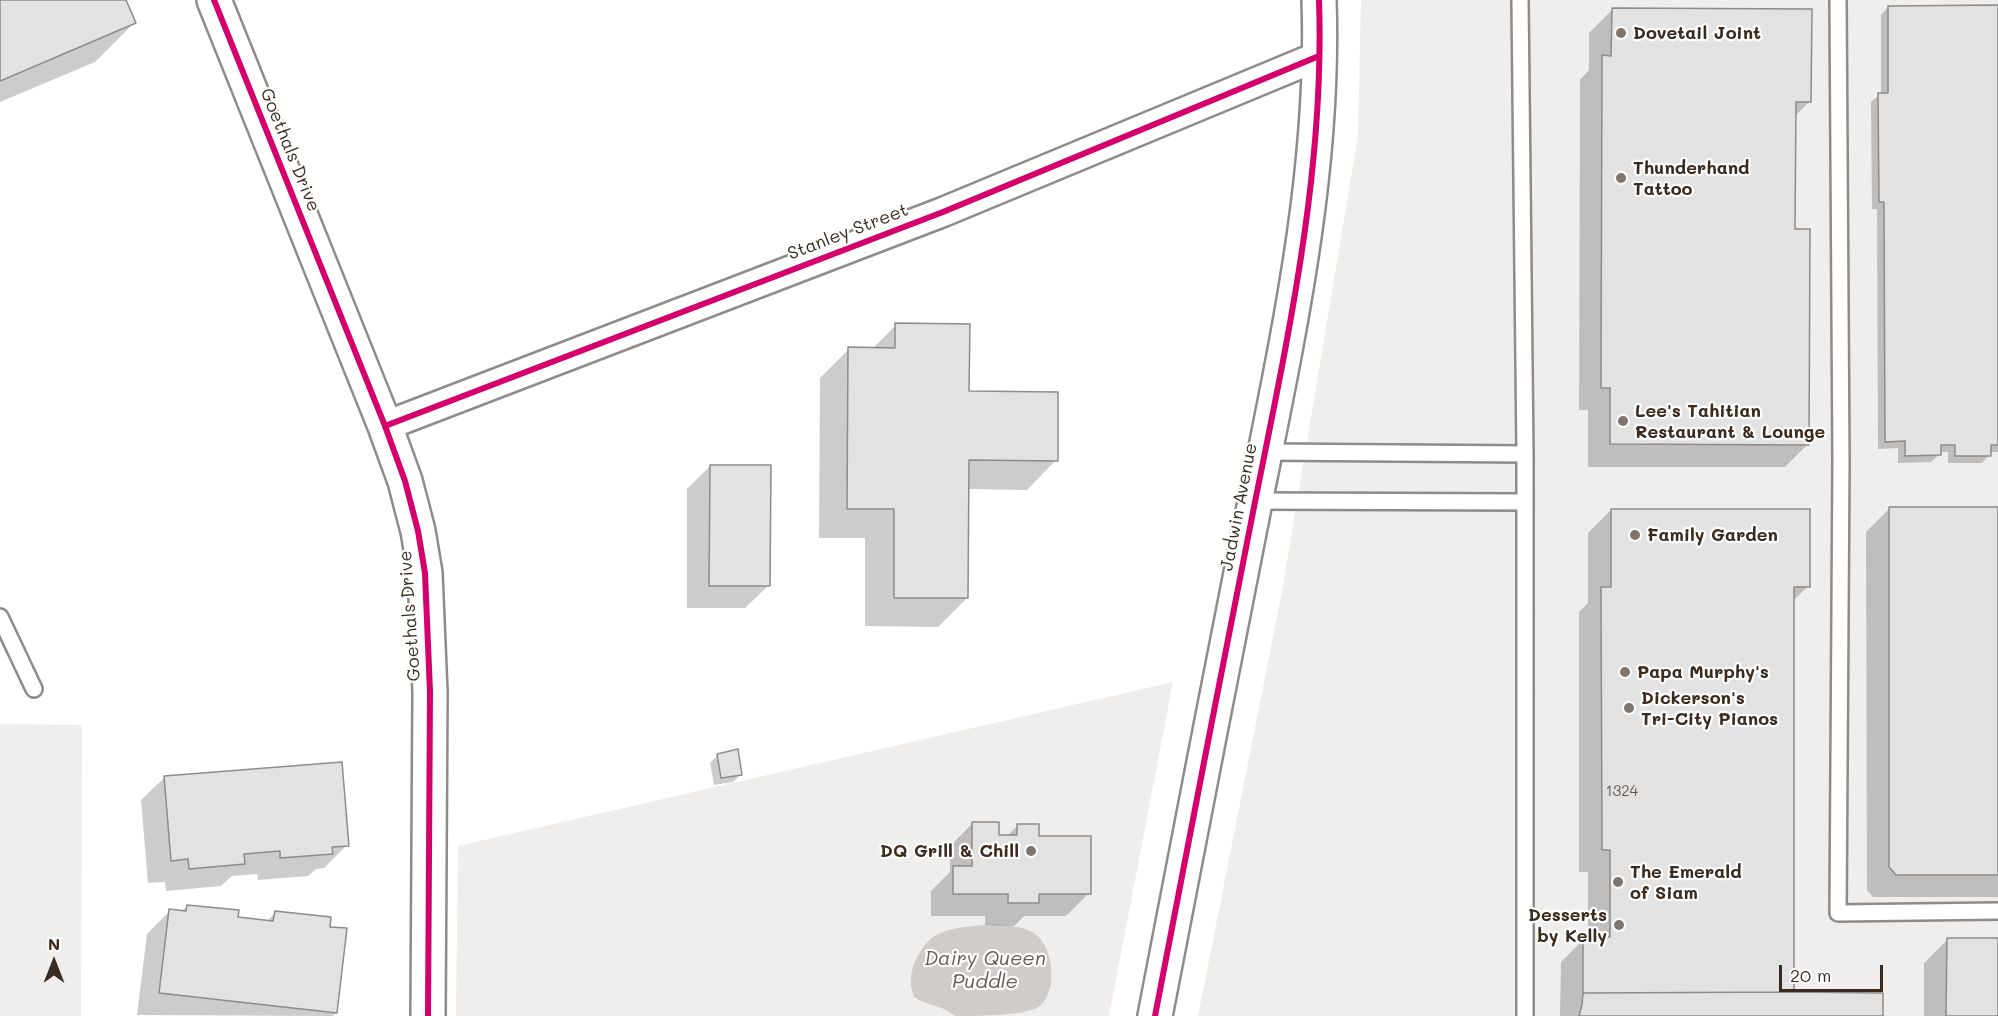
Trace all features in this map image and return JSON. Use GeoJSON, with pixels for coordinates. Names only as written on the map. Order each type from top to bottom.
{"type":"FeatureCollection","features":[{"type":"Feature","properties":{"kind":"street","name":"Goethals Drive"},"geometry":{"type":"LineString","coordinates":[[214,0],[385,426],[408,491],[418,531],[425,573],[429,692],[428,1016]]}},
{"type":"Feature","properties":{"kind":"street","name":"Jadwin Avenue"},"geometry":{"type":"LineString","coordinates":[[1155,1016],[1305,235],[1314,159],[1319,0]]}},
{"type":"Feature","properties":{"kind":"street","name":"Stanley Street"},"geometry":{"type":"LineString","coordinates":[[385,426],[943,212],[1319,56]]}},
{"type":"Feature","properties":{"kind":"lane"},"geometry":{"type":"LineString","coordinates":[[1520,0],[1525,454],[1526,1016]]}},
{"type":"Feature","properties":{"kind":"lane"},"geometry":{"type":"LineString","coordinates":[[1838,0],[1841,449],[1838,913],[1998,911]]}},
{"type":"Feature","properties":{"kind":"lane"},"geometry":{"type":"LineString","coordinates":[[1265,452],[1525,454]]}},
{"type":"Feature","properties":{"kind":"lane"},"geometry":{"type":"LineString","coordinates":[[1255,501],[1525,502]]}},
{"type":"Feature","properties":{"kind":"lane"},"geometry":{"type":"LineString","coordinates":[[0,617],[34,689]]}},
{"type":"Feature","properties":{"kind":"shaded area"},"geometry":{"type":"Polygon","coordinates":[[[1361,0],[1998,0],[1998,1016],[1198,1016],[1283,586],[1358,136],[1361,0]]]}},
{"type":"Feature","properties":{"kind":"shaded area"},"geometry":{"type":"Polygon","coordinates":[[[1173,682],[1109,1016],[456,1016],[458,846],[1173,682]]]}},
{"type":"Feature","properties":{"kind":"shaded area"},"geometry":{"type":"Polygon","coordinates":[[[0,724],[82,725],[81,1016],[0,1016],[0,724]]]}},
{"type":"Feature","properties":{"kind":"water","name":"Dairy Queen Puddle"},"geometry":{"type":"Polygon","coordinates":[[[995,924],[1026,929],[1041,940],[1050,960],[1051,971],[1049,993],[1044,1002],[1029,1011],[986,1016],[955,1016],[914,997],[911,983],[912,972],[920,952],[929,940],[953,929],[995,924]]]}},
{"type":"Feature","properties":{"kind":"building"},"geometry":{"type":"Polygon","coordinates":[[[0,0],[126,0],[136,23],[0,81],[0,0]]]}},
{"type":"Feature","properties":{"kind":"building"},"geometry":{"type":"Polygon","coordinates":[[[1998,5],[1998,445],[1991,445],[1991,456],[1955,456],[1955,445],[1941,445],[1941,455],[1905,456],[1905,441],[1885,442],[1884,202],[1879,202],[1878,93],[1888,93],[1888,6],[1998,5]]]}},
{"type":"Feature","properties":{"kind":"building"},"geometry":{"type":"Polygon","coordinates":[[[1612,8],[1812,9],[1811,102],[1796,102],[1795,229],[1810,229],[1809,445],[1610,444],[1610,388],[1601,388],[1602,55],[1611,56],[1612,8]]]}},
{"type":"Feature","properties":{"kind":"building"},"geometry":{"type":"Polygon","coordinates":[[[895,323],[970,324],[969,391],[1058,392],[1058,461],[969,460],[968,598],[894,598],[894,509],[847,509],[848,347],[895,348],[895,323]]]}},
{"type":"Feature","properties":{"kind":"building"},"geometry":{"type":"Polygon","coordinates":[[[710,465],[771,465],[770,586],[709,586],[710,465]]]}},
{"type":"Feature","properties":{"kind":"building"},"geometry":{"type":"Polygon","coordinates":[[[1889,507],[1998,507],[1998,875],[1896,875],[1889,867],[1889,507]]]}},
{"type":"Feature","properties":{"kind":"building"},"geometry":{"type":"Polygon","coordinates":[[[1611,509],[1810,509],[1810,587],[1794,587],[1794,992],[1583,993],[1583,937],[1610,937],[1610,850],[1602,850],[1601,587],[1611,587],[1611,509]]]}},
{"type":"Feature","properties":{"kind":"building"},"geometry":{"type":"Polygon","coordinates":[[[738,749],[742,775],[721,778],[717,754],[738,749]]]}},
{"type":"Feature","properties":{"kind":"building"},"geometry":{"type":"Polygon","coordinates":[[[342,762],[349,846],[332,847],[333,854],[280,858],[280,851],[244,854],[245,864],[189,869],[188,859],[171,861],[164,776],[342,762]]]}},
{"type":"Feature","properties":{"kind":"building","name":"DQ Grill & Chill"},"geometry":{"type":"Polygon","coordinates":[[[972,822],[999,822],[999,835],[1017,835],[1017,824],[1039,824],[1039,836],[1091,836],[1091,894],[1039,894],[1039,903],[1008,903],[1008,894],[953,894],[953,866],[972,866],[972,822]]]}},
{"type":"Feature","properties":{"kind":"building"},"geometry":{"type":"Polygon","coordinates":[[[187,905],[239,910],[238,917],[273,921],[275,911],[331,917],[330,927],[347,928],[337,1013],[159,993],[169,909],[186,911],[187,905]]]}},
{"type":"Feature","properties":{"kind":"building"},"geometry":{"type":"Polygon","coordinates":[[[1947,938],[1998,938],[1998,1016],[1946,1016],[1947,938]]]}},
{"type":"Feature","properties":{"kind":"building"},"geometry":{"type":"Polygon","coordinates":[[[1583,993],[1883,993],[1883,1016],[1579,1016],[1583,993]]]}},
{"type":"Feature","properties":{"kind":"cycle path"},"geometry":{"type":"LineString","coordinates":[[214,0],[385,426],[405,481],[418,531],[425,573],[430,692],[428,1016]]}},
{"type":"Feature","properties":{"kind":"cycle path"},"geometry":{"type":"LineString","coordinates":[[1155,1016],[1280,378],[1302,253],[1316,127],[1319,0]]}},
{"type":"Feature","properties":{"kind":"cycle path"},"geometry":{"type":"LineString","coordinates":[[385,426],[943,212],[1319,56]]}},
{"type":"Feature","properties":{"kind":"place","name":"Dovetail Joint"},"geometry":{"type":"Point","coordinates":[1621,33]}},
{"type":"Feature","properties":{"kind":"place","name":"Thunderhand Tattoo"},"geometry":{"type":"Point","coordinates":[1621,178]}},
{"type":"Feature","properties":{"kind":"place","name":"Lee's Tahitian Restaurant & Lounge"},"geometry":{"type":"Point","coordinates":[1623,421]}},
{"type":"Feature","properties":{"kind":"place","name":"Family Garden"},"geometry":{"type":"Point","coordinates":[1635,535]}},
{"type":"Feature","properties":{"kind":"place","name":"Papa Murphy's"},"geometry":{"type":"Point","coordinates":[1625,672]}},
{"type":"Feature","properties":{"kind":"place","name":"Dickerson's Tri-City Pianos"},"geometry":{"type":"Point","coordinates":[1629,708]}},
{"type":"Feature","properties":{"kind":"place","name":"DQ Grill & Chill"},"geometry":{"type":"Point","coordinates":[1031,851]}},
{"type":"Feature","properties":{"kind":"place","name":"The Emerald of Siam"},"geometry":{"type":"Point","coordinates":[1618,882]}},
{"type":"Feature","properties":{"kind":"place","name":"Desserts by Kelly"},"geometry":{"type":"Point","coordinates":[1619,925]}}]}
